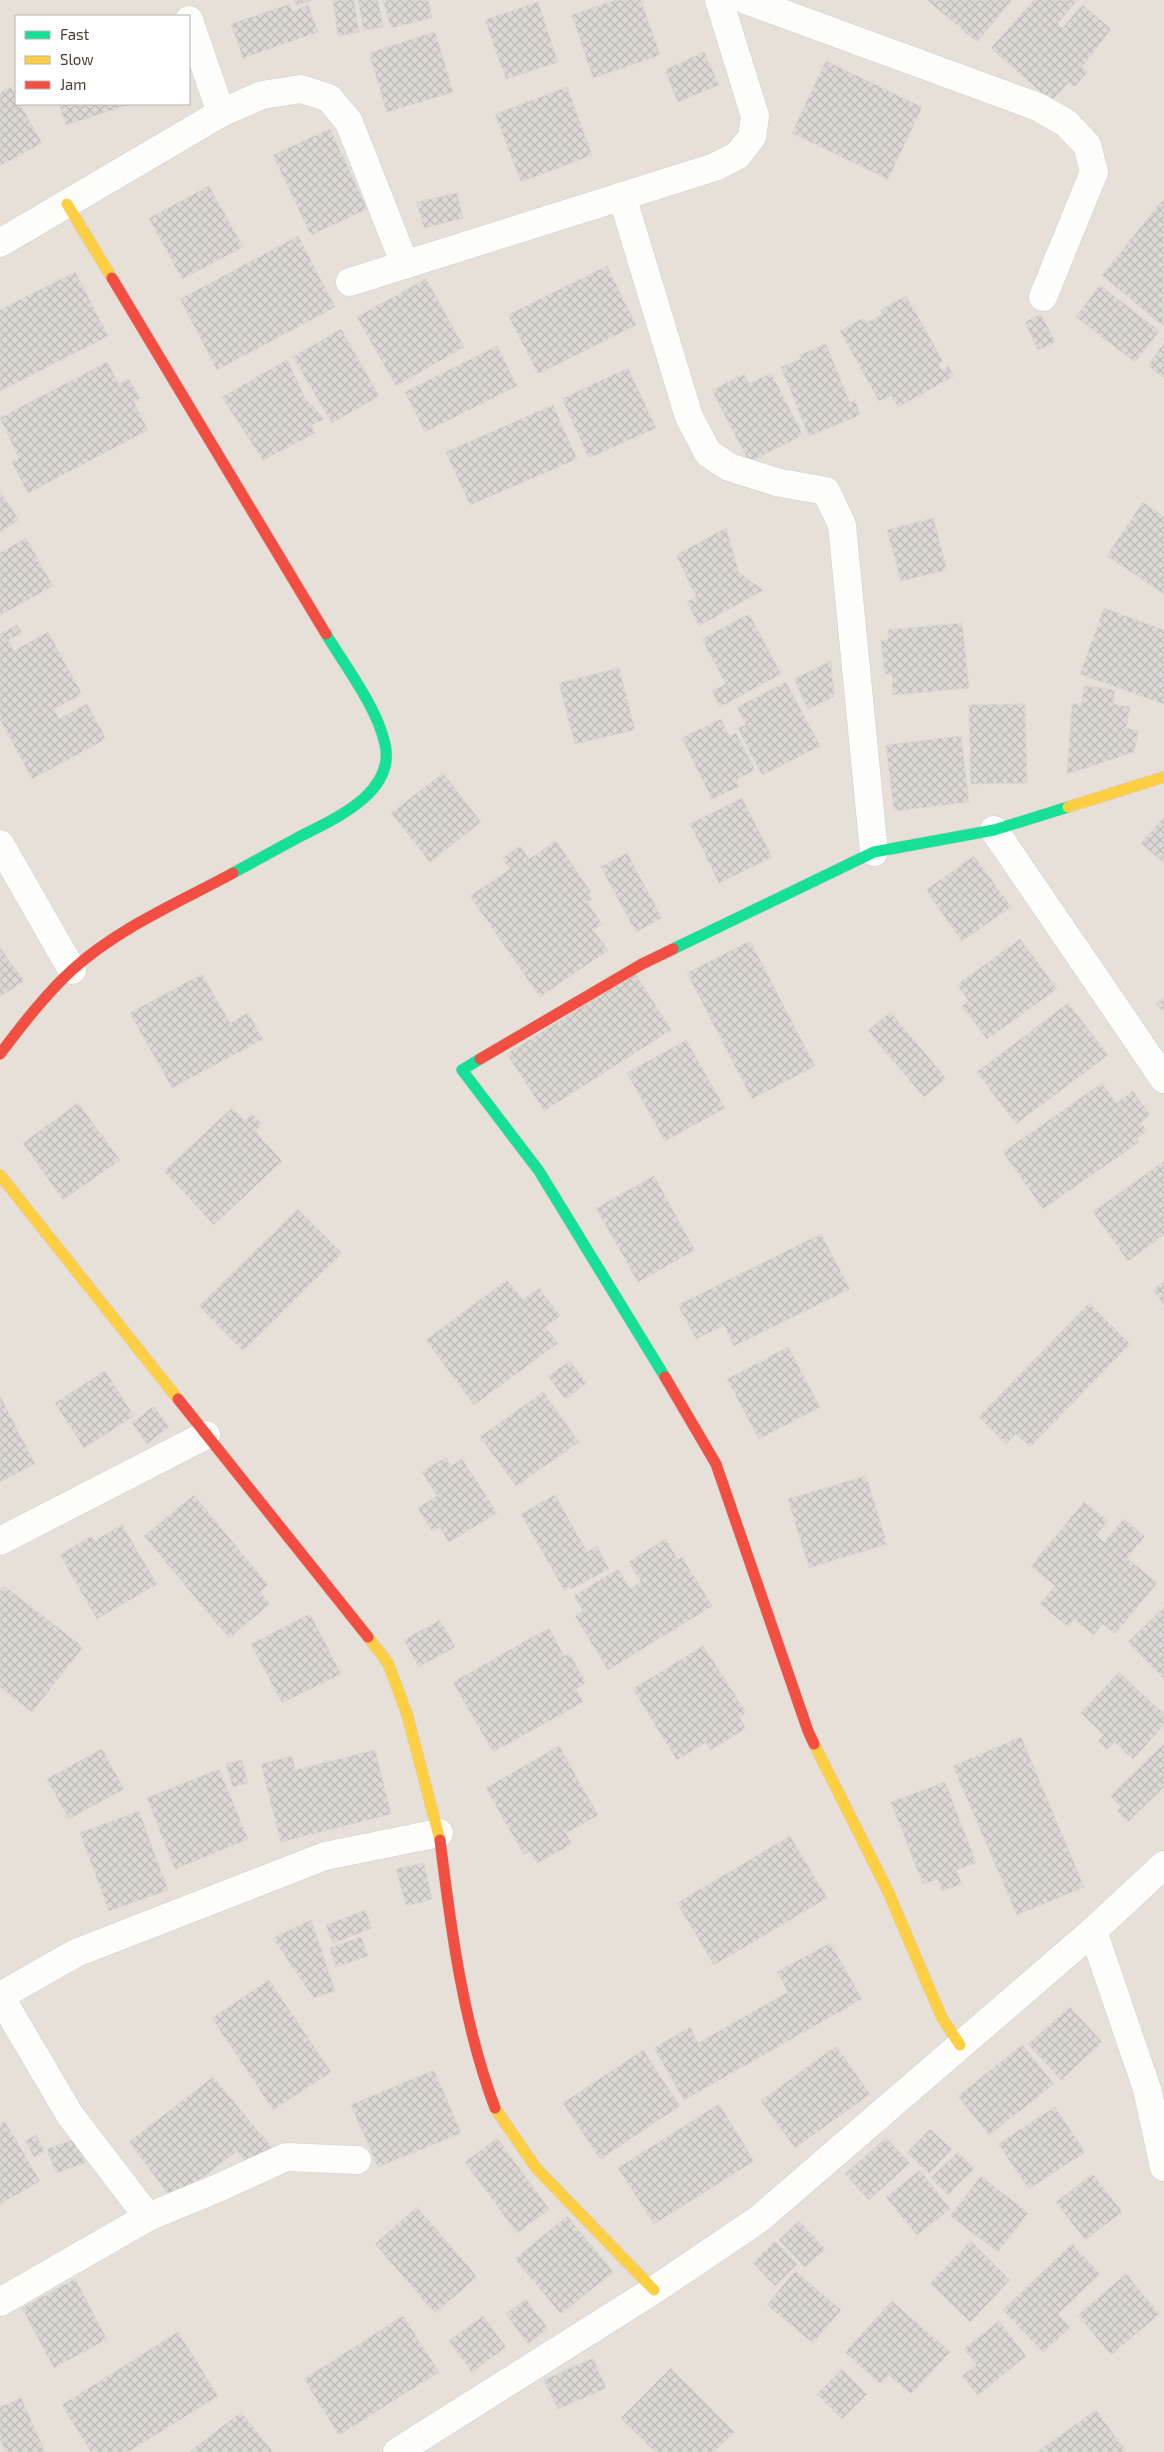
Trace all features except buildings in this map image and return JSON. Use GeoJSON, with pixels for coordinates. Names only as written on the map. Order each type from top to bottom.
{"type":"FeatureCollection","features":[{"type":"Feature","properties":{"kind":"street"},"geometry":{"type":"LineString","coordinates":[[182,0],[188,15]]}},
{"type":"Feature","properties":{"kind":"street"},"geometry":{"type":"LineString","coordinates":[[350,282],[715,167],[738,155],[752,137],[755,116],[719,0]]}},
{"type":"Feature","properties":{"kind":"street"},"geometry":{"type":"LineString","coordinates":[[746,0],[1038,107],[1066,123],[1087,145],[1094,172],[1043,297]]}},
{"type":"Feature","properties":{"kind":"street"},"geometry":{"type":"LineString","coordinates":[[190,23],[221,113]]}},
{"type":"Feature","properties":{"kind":"street"},"geometry":{"type":"LineString","coordinates":[[0,243],[221,113],[262,96],[301,89],[329,98],[349,122],[405,265]]}},
{"type":"Feature","properties":{"kind":"street"},"geometry":{"type":"LineString","coordinates":[[622,196],[689,417],[708,453],[729,467],[776,482],[826,491],[842,526],[874,852]]}},
{"type":"Feature","properties":{"kind":"street"},"geometry":{"type":"LineString","coordinates":[[0,1054],[32,1012],[72,970],[112,939],[344,813],[368,797],[380,779],[386,750],[375,716],[66,204]]}},
{"type":"Feature","properties":{"kind":"street"},"geometry":{"type":"LineString","coordinates":[[960,2045],[942,2018],[887,1889],[808,1732],[716,1464],[632,1320],[539,1171],[462,1070],[642,964],[874,852],[994,830],[1164,777]]}},
{"type":"Feature","properties":{"kind":"street"},"geometry":{"type":"LineString","coordinates":[[994,830],[1164,1079]]}},
{"type":"Feature","properties":{"kind":"street"},"geometry":{"type":"LineString","coordinates":[[0,844],[72,970]]}},
{"type":"Feature","properties":{"kind":"street"},"geometry":{"type":"LineString","coordinates":[[0,1175],[388,1663],[407,1714],[440,1832],[451,1926],[479,2066],[498,2114],[536,2168],[654,2290]]}},
{"type":"Feature","properties":{"kind":"street"},"geometry":{"type":"LineString","coordinates":[[0,1541],[206,1435]]}},
{"type":"Feature","properties":{"kind":"street"},"geometry":{"type":"LineString","coordinates":[[148,2217],[70,2115],[0,1996],[76,1953],[326,1856],[440,1832]]}},
{"type":"Feature","properties":{"kind":"street"},"geometry":{"type":"LineString","coordinates":[[397,2452],[654,2290],[759,2219],[1093,1931],[1164,1865]]}},
{"type":"Feature","properties":{"kind":"street"},"geometry":{"type":"LineString","coordinates":[[1093,1931],[1147,2089],[1164,2167]]}},
{"type":"Feature","properties":{"kind":"street"},"geometry":{"type":"LineString","coordinates":[[0,2302],[148,2217],[286,2157],[357,2160]]}},
{"type":"Feature","properties":{"kind":"shaded area"},"geometry":{"type":"Polygon","coordinates":[[[0,0],[1164,0],[1164,2452],[0,2452],[0,0]]]}},
{"type":"Feature","properties":{"kind":"traffic: fast"},"geometry":{"type":"LineString","coordinates":[[233,873],[344,813],[372,790],[381,777],[386,761],[385,744],[381,730],[360,687],[326,634]]}},
{"type":"Feature","properties":{"kind":"traffic: fast"},"geometry":{"type":"LineString","coordinates":[[673,949],[874,852],[994,830],[1068,807]]}},
{"type":"Feature","properties":{"kind":"traffic: fast"},"geometry":{"type":"LineString","coordinates":[[480,1059],[462,1070],[539,1171],[665,1377]]}},
{"type":"Feature","properties":{"kind":"traffic: slow"},"geometry":{"type":"LineString","coordinates":[[67,204],[112,278]]}},
{"type":"Feature","properties":{"kind":"traffic: slow"},"geometry":{"type":"LineString","coordinates":[[1068,807],[1164,777]]}},
{"type":"Feature","properties":{"kind":"traffic: slow"},"geometry":{"type":"LineString","coordinates":[[0,1175],[178,1399]]}},
{"type":"Feature","properties":{"kind":"traffic: slow"},"geometry":{"type":"LineString","coordinates":[[368,1637],[388,1663],[407,1714],[440,1840]]}},
{"type":"Feature","properties":{"kind":"traffic: slow"},"geometry":{"type":"LineString","coordinates":[[814,1744],[887,1889],[942,2018],[960,2045]]}},
{"type":"Feature","properties":{"kind":"traffic: slow"},"geometry":{"type":"LineString","coordinates":[[495,2108],[536,2168],[654,2290]]}},
{"type":"Feature","properties":{"kind":"traffic: jam"},"geometry":{"type":"LineString","coordinates":[[112,278],[326,634]]}},
{"type":"Feature","properties":{"kind":"traffic: jam"},"geometry":{"type":"LineString","coordinates":[[0,1054],[52,990],[90,955],[149,917],[233,873]]}},
{"type":"Feature","properties":{"kind":"traffic: jam"},"geometry":{"type":"LineString","coordinates":[[480,1059],[642,964],[673,949]]}},
{"type":"Feature","properties":{"kind":"traffic: jam"},"geometry":{"type":"LineString","coordinates":[[665,1377],[716,1464],[814,1744]]}},
{"type":"Feature","properties":{"kind":"traffic: jam"},"geometry":{"type":"LineString","coordinates":[[178,1399],[368,1637]]}},
{"type":"Feature","properties":{"kind":"traffic: jam"},"geometry":{"type":"LineString","coordinates":[[440,1840],[454,1942],[466,2010],[474,2043],[495,2108]]}}]}
